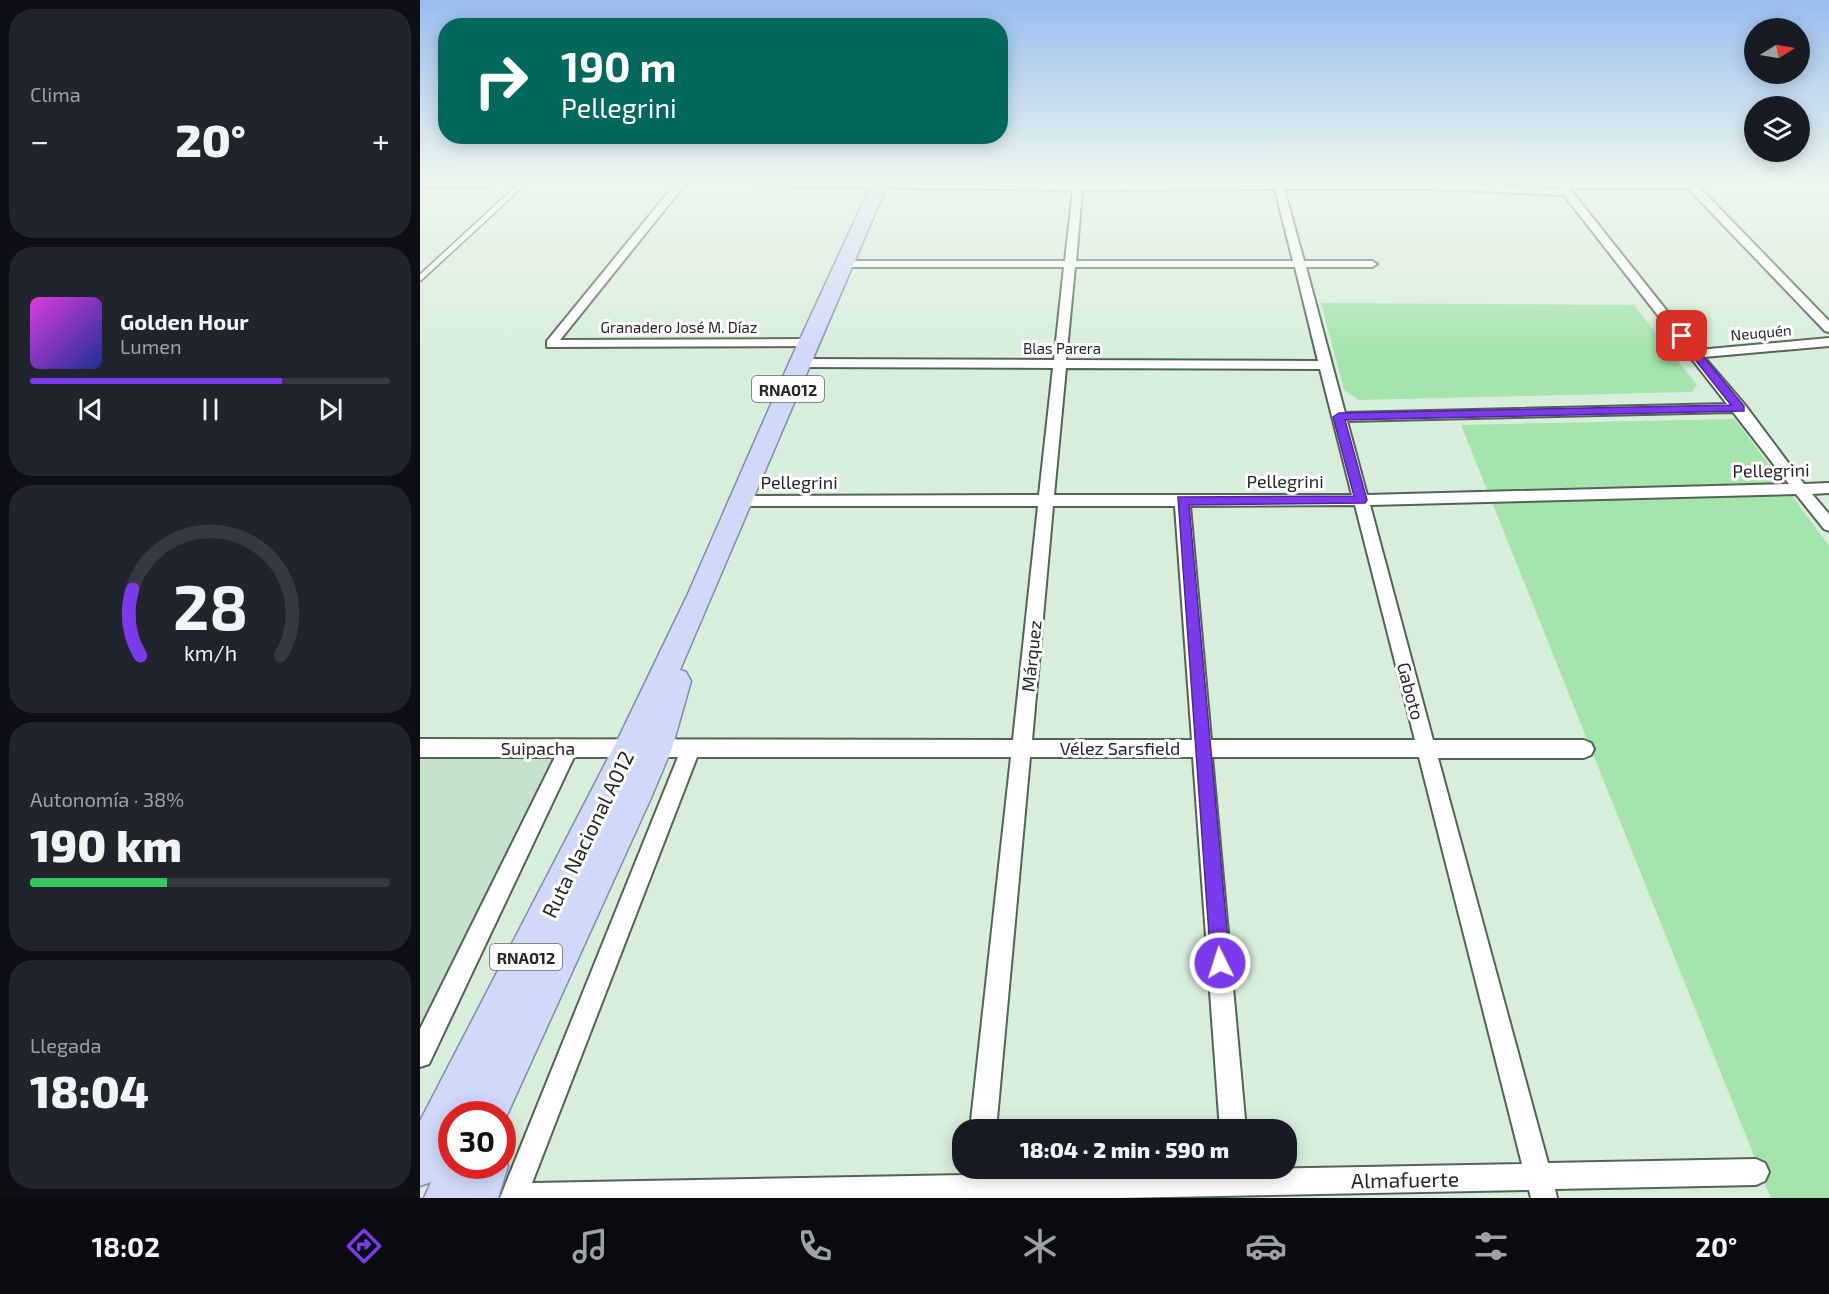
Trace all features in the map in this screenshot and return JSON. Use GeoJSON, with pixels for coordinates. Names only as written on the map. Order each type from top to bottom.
{"type":"FeatureCollection","features":[{"type":"Feature","properties":{"kind":"main road","name":"Ruta Nacional A012"},"geometry":{"type":"LineString","coordinates":[[493,1101],[560,961],[700,596],[855,239]]}},
{"type":"Feature","properties":{"kind":"main road","name":"Ruta Nacional A012"},"geometry":{"type":"LineString","coordinates":[[420,1165],[643,748]]}},
{"type":"Feature","properties":{"kind":"main road"},"geometry":{"type":"LineString","coordinates":[[509,1101],[560,961]]}},
{"type":"Feature","properties":{"kind":"main road"},"geometry":{"type":"LineString","coordinates":[[446,1198],[456,1179]]}},
{"type":"Feature","properties":{"kind":"main road"},"geometry":{"type":"LineString","coordinates":[[493,1179],[501,1198]]}},
{"type":"Feature","properties":{"kind":"street","name":"Granadero José M. Díaz"},"geometry":{"type":"LineString","coordinates":[[636,239],[551,344],[808,343]]}},
{"type":"Feature","properties":{"kind":"street","name":"Márquez"},"geometry":{"type":"LineString","coordinates":[[984,1119],[1073,239]]}},
{"type":"Feature","properties":{"kind":"street","name":"Gaboto"},"geometry":{"type":"LineString","coordinates":[[1292,239],[1541,1187]]}},
{"type":"Feature","properties":{"kind":"street"},"geometry":{"type":"LineString","coordinates":[[1604,239],[1740,408],[1829,525]]}},
{"type":"Feature","properties":{"kind":"street"},"geometry":{"type":"LineString","coordinates":[[1743,239],[1829,328]]}},
{"type":"Feature","properties":{"kind":"street"},"geometry":{"type":"LineString","coordinates":[[843,264],[1372,264]]}},
{"type":"Feature","properties":{"kind":"street","name":"Neuquén"},"geometry":{"type":"LineString","coordinates":[[1696,354],[1829,342]]}},
{"type":"Feature","properties":{"kind":"street","name":"Blas Parera"},"geometry":{"type":"LineString","coordinates":[[799,363],[1325,365]]}},
{"type":"Feature","properties":{"kind":"street"},"geometry":{"type":"LineString","coordinates":[[1339,417],[1740,408]]}},
{"type":"Feature","properties":{"kind":"street","name":"Pellegrini"},"geometry":{"type":"LineString","coordinates":[[742,501],[1361,500],[1829,488]]}},
{"type":"Feature","properties":{"kind":"street"},"geometry":{"type":"LineString","coordinates":[[1182,500],[1232,1119]]}},
{"type":"Feature","properties":{"kind":"street"},"geometry":{"type":"LineString","coordinates":[[420,1055],[568,748]]}},
{"type":"Feature","properties":{"kind":"street","name":"Vélez Sarsfield"},"geometry":{"type":"LineString","coordinates":[[643,748],[1584,749]]}},
{"type":"Feature","properties":{"kind":"street","name":"Suipacha"},"geometry":{"type":"LineString","coordinates":[[422,751],[643,748]]}},
{"type":"Feature","properties":{"kind":"street"},"geometry":{"type":"LineString","coordinates":[[501,1198],[691,748]]}},
{"type":"Feature","properties":{"kind":"street","name":"Almafuerte"},"geometry":{"type":"LineString","coordinates":[[1297,1177],[1541,1187],[1756,1172]]}},
{"type":"Feature","properties":{"kind":"street","name":"Almafuerte"},"geometry":{"type":"LineString","coordinates":[[501,1198],[1133,1179]]}},
{"type":"Feature","properties":{"kind":"lane"},"geometry":{"type":"LineString","coordinates":[[420,278],[462,239]]}},
{"type":"Feature","properties":{"kind":"shaded area"},"geometry":{"type":"Polygon","coordinates":[[[420,748],[569,748],[420,1055],[420,748]]]}},
{"type":"Feature","properties":{"kind":"green space"},"geometry":{"type":"Polygon","coordinates":[[[1321,303],[1634,305],[1697,385],[1692,392],[1359,400],[1344,390],[1321,303]]]}},
{"type":"Feature","properties":{"kind":"green space"},"geometry":{"type":"Polygon","coordinates":[[[1735,419],[1829,546],[1829,1198],[1771,1198],[1461,425],[1735,419]]]}},
{"type":"Feature","properties":{"kind":"route"},"geometry":{"type":"LineString","coordinates":[[1220,963],[1182,500],[1361,500],[1339,417],[1740,408],[1682,336]]}}]}
